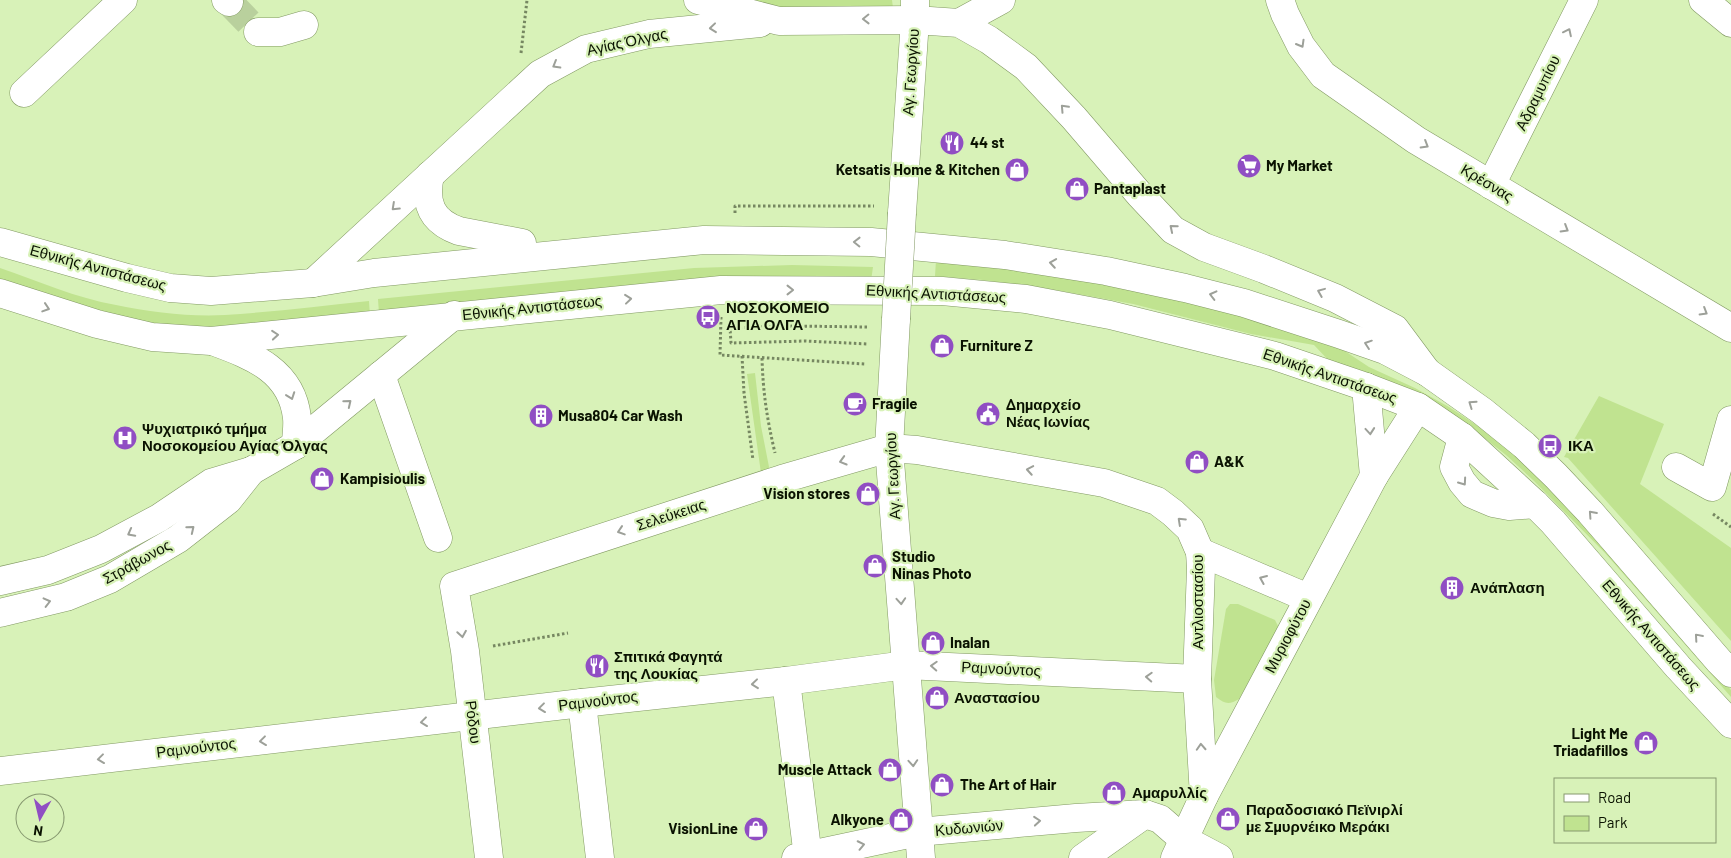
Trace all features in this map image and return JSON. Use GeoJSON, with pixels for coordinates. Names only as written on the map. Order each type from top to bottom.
{"type":"FeatureCollection","features":[{"type":"Feature","properties":{"kind":"street"},"geometry":{"type":"LineString","coordinates":[[24,93],[123,0]]}},
{"type":"Feature","properties":{"kind":"street","name":"Αγίας Όλγας"},"geometry":{"type":"LineString","coordinates":[[698,0],[779,21]]}},
{"type":"Feature","properties":{"kind":"street"},"geometry":{"type":"LineString","coordinates":[[959,23],[1001,0]]}},
{"type":"Feature","properties":{"kind":"street","name":"Κρέσνας"},"geometry":{"type":"LineString","coordinates":[[1280,0],[1301,46],[1323,75],[1416,140],[1731,328]]}},
{"type":"Feature","properties":{"kind":"street","name":"Αδραμυπίου"},"geometry":{"type":"LineString","coordinates":[[1491,186],[1584,0]]}},
{"type":"Feature","properties":{"kind":"street"},"geometry":{"type":"LineString","coordinates":[[1702,0],[1731,23]]}},
{"type":"Feature","properties":{"kind":"street","name":"Αγίας Όλγας"},"geometry":{"type":"LineString","coordinates":[[313,283],[540,74],[586,49],[649,34],[915,10],[959,23]]}},
{"type":"Feature","properties":{"kind":"street","name":"Αγ. Γεωργίου"},"geometry":{"type":"LineString","coordinates":[[915,10],[890,448],[920,845]]}},
{"type":"Feature","properties":{"kind":"street"},"geometry":{"type":"LineString","coordinates":[[959,23],[988,40],[1026,67],[1173,230],[1204,247],[1335,298],[1395,329],[1427,372]]}},
{"type":"Feature","properties":{"kind":"street"},"geometry":{"type":"LineString","coordinates":[[258,32],[280,32],[304,25]]}},
{"type":"Feature","properties":{"kind":"street"},"geometry":{"type":"LineString","coordinates":[[430,175],[427,189],[430,208],[435,216],[450,228],[522,243]]}},
{"type":"Feature","properties":{"kind":"street","name":"Εθνικής Αντιστάσεως"},"geometry":{"type":"LineString","coordinates":[[0,242],[170,288],[211,291],[313,283],[374,273],[704,240],[871,242],[1004,255],[1106,271],[1185,288],[1244,303],[1339,334],[1385,350],[1427,372],[1482,411],[1556,476],[1590,512],[1719,662],[1731,673]]}},
{"type":"Feature","properties":{"kind":"street","name":"Εθνικής Αντιστάσεως"},"geometry":{"type":"LineString","coordinates":[[0,293],[98,324],[152,337],[211,341],[721,290],[942,292],[1026,300],[1110,314],[1275,356],[1366,386],[1418,407],[1462,437],[1535,504],[1678,667],[1731,724]]}},
{"type":"Feature","properties":{"kind":"street","name":"Στράβωνος"},"geometry":{"type":"LineString","coordinates":[[0,581],[48,570],[101,549],[159,518],[211,483],[251,470],[296,445],[454,316]]}},
{"type":"Feature","properties":{"kind":"street"},"geometry":{"type":"LineString","coordinates":[[211,341],[244,352],[272,369],[284,381],[291,394],[297,417],[296,445]]}},
{"type":"Feature","properties":{"kind":"street"},"geometry":{"type":"LineString","coordinates":[[381,375],[438,538]]}},
{"type":"Feature","properties":{"kind":"street"},"geometry":{"type":"LineString","coordinates":[[1366,386],[1374,476]]}},
{"type":"Feature","properties":{"kind":"street","name":"Μυριοφύτου"},"geometry":{"type":"LineString","coordinates":[[1204,796],[1374,476],[1418,407]]}},
{"type":"Feature","properties":{"kind":"street"},"geometry":{"type":"LineString","coordinates":[[1676,466],[1712,487],[1731,420]]}},
{"type":"Feature","properties":{"kind":"street","name":"Σελεύκειας"},"geometry":{"type":"LineString","coordinates":[[454,586],[769,482],[890,448]]}},
{"type":"Feature","properties":{"kind":"street","name":"Αντλιοστασίου"},"geometry":{"type":"LineString","coordinates":[[890,448],[917,450],[1104,484],[1157,502],[1173,513],[1190,529],[1200,552],[1201,568],[1198,679],[1204,796],[1179,848]]}},
{"type":"Feature","properties":{"kind":"street","name":"Στράβωνος"},"geometry":{"type":"LineString","coordinates":[[0,613],[66,598],[110,579],[178,540],[228,500],[251,470]]}},
{"type":"Feature","properties":{"kind":"street"},"geometry":{"type":"LineString","coordinates":[[1200,552],[1308,598]]}},
{"type":"Feature","properties":{"kind":"street","name":"Ρόδου"},"geometry":{"type":"LineString","coordinates":[[454,586],[473,716],[489,858]]}},
{"type":"Feature","properties":{"kind":"street","name":"Ραμνούντος"},"geometry":{"type":"LineString","coordinates":[[0,771],[906,665],[1198,679]]}},
{"type":"Feature","properties":{"kind":"street"},"geometry":{"type":"LineString","coordinates":[[786,680],[802,857]]}},
{"type":"Feature","properties":{"kind":"street"},"geometry":{"type":"LineString","coordinates":[[582,703],[600,858]]}},
{"type":"Feature","properties":{"kind":"street"},"geometry":{"type":"LineString","coordinates":[[1082,858],[1145,814],[1160,819],[1179,848],[1219,858]]}},
{"type":"Feature","properties":{"kind":"street","name":"Κυδωνιών"},"geometry":{"type":"LineString","coordinates":[[802,857],[920,845],[1076,818],[1145,814]]}},
{"type":"Feature","properties":{"kind":"path"},"geometry":{"type":"LineString","coordinates":[[516,96],[528,0]]}},
{"type":"Feature","properties":{"kind":"path"},"geometry":{"type":"LineString","coordinates":[[721,290],[720,355],[762,358],[894,356]]}},
{"type":"Feature","properties":{"kind":"path"},"geometry":{"type":"LineString","coordinates":[[871,291],[868,328],[796,326],[730,328],[730,343],[806,341],[894,356]]}},
{"type":"Feature","properties":{"kind":"path"},"geometry":{"type":"LineString","coordinates":[[742,356],[744,393],[769,482]]}},
{"type":"Feature","properties":{"kind":"path"},"geometry":{"type":"LineString","coordinates":[[762,358],[764,400],[769,427],[769,482]]}},
{"type":"Feature","properties":{"kind":"path"},"geometry":{"type":"LineString","coordinates":[[464,651],[568,633]]}},
{"type":"Feature","properties":{"kind":"green space"},"geometry":{"type":"Polygon","coordinates":[[[739,0],[892,0],[893,8],[797,13],[739,0]]]}},
{"type":"Feature","properties":{"kind":"green space"},"geometry":{"type":"Polygon","coordinates":[[[936,260],[1039,271],[1176,298],[1261,322],[1319,334],[1369,367],[1415,388],[1449,407],[1484,430],[1521,461],[1609,550],[1731,690],[1731,697],[1605,553],[1534,481],[1506,455],[1474,430],[1332,364],[1314,345],[1251,334],[1133,304],[1056,290],[983,280],[935,276],[936,260]]]}},
{"type":"Feature","properties":{"kind":"green space"},"geometry":{"type":"Polygon","coordinates":[[[792,265],[873,267],[871,281],[379,314],[378,299],[694,268],[792,265]]]}},
{"type":"Feature","properties":{"kind":"green space"},"geometry":{"type":"Polygon","coordinates":[[[0,268],[86,298],[156,312],[184,315],[225,315],[369,301],[370,316],[263,326],[165,328],[0,285],[0,268]]]}},
{"type":"Feature","properties":{"kind":"green space"},"geometry":{"type":"Polygon","coordinates":[[[755,373],[761,426],[770,472],[761,473],[747,374],[755,373]]]}},
{"type":"Feature","properties":{"kind":"green space"},"geometry":{"type":"Polygon","coordinates":[[[1599,396],[1664,424],[1640,484],[1731,548],[1731,641],[1568,458],[1564,457],[1599,396]]]}},
{"type":"Feature","properties":{"kind":"green space"},"geometry":{"type":"Polygon","coordinates":[[[1230,604],[1238,604],[1275,620],[1278,626],[1276,634],[1239,699],[1227,703],[1216,697],[1214,680],[1226,609],[1230,604]]]}},
{"type":"Feature","properties":{"kind":"tunnel"},"geometry":{"type":"LineString","coordinates":[[229,2],[258,32]]}},
{"type":"Feature","properties":{"kind":"place","name":"44 st"},"geometry":{"type":"Point","coordinates":[952,143]}},
{"type":"Feature","properties":{"kind":"place","name":"My Market"},"geometry":{"type":"Point","coordinates":[1249,166]}},
{"type":"Feature","properties":{"kind":"place","name":"Ketsatis Home & Kitchen"},"geometry":{"type":"Point","coordinates":[1017,170]}},
{"type":"Feature","properties":{"kind":"place","name":"Pantaplast"},"geometry":{"type":"Point","coordinates":[1077,189]}},
{"type":"Feature","properties":{"kind":"place","name":"ΝΟΣΟΚΟΜΕΙΟ ΑΓΙΑ ΟΛΓΑ"},"geometry":{"type":"Point","coordinates":[708,317]}},
{"type":"Feature","properties":{"kind":"place","name":"Furniture Z"},"geometry":{"type":"Point","coordinates":[942,346]}},
{"type":"Feature","properties":{"kind":"place","name":"Fragile"},"geometry":{"type":"Point","coordinates":[855,404]}},
{"type":"Feature","properties":{"kind":"place","name":"Δημαρχείο Νέας Ιωνίας"},"geometry":{"type":"Point","coordinates":[988,414]}},
{"type":"Feature","properties":{"kind":"place","name":"Musa804 Car Wash"},"geometry":{"type":"Point","coordinates":[541,416]}},
{"type":"Feature","properties":{"kind":"place","name":"Ψυχιατρικό τμήμα Νοσοκομείου Αγίας Όλγας"},"geometry":{"type":"Point","coordinates":[125,438]}},
{"type":"Feature","properties":{"kind":"place","name":"ΙΚΑ"},"geometry":{"type":"Point","coordinates":[1550,446]}},
{"type":"Feature","properties":{"kind":"place","name":"A&K"},"geometry":{"type":"Point","coordinates":[1197,462]}},
{"type":"Feature","properties":{"kind":"place","name":"Kampisioulis"},"geometry":{"type":"Point","coordinates":[322,479]}},
{"type":"Feature","properties":{"kind":"place","name":"Vision stores"},"geometry":{"type":"Point","coordinates":[868,494]}},
{"type":"Feature","properties":{"kind":"place","name":"Studio Ninas Photo"},"geometry":{"type":"Point","coordinates":[875,566]}},
{"type":"Feature","properties":{"kind":"place","name":"Ανάπλαση"},"geometry":{"type":"Point","coordinates":[1452,588]}},
{"type":"Feature","properties":{"kind":"place","name":"Inalan"},"geometry":{"type":"Point","coordinates":[933,643]}},
{"type":"Feature","properties":{"kind":"place","name":"Σπιτικά Φαγητά της Λουκίας"},"geometry":{"type":"Point","coordinates":[597,666]}},
{"type":"Feature","properties":{"kind":"place","name":"Αναστασίου"},"geometry":{"type":"Point","coordinates":[937,698]}},
{"type":"Feature","properties":{"kind":"place","name":"Light Me Triadafillos"},"geometry":{"type":"Point","coordinates":[1646,743]}},
{"type":"Feature","properties":{"kind":"place","name":"Muscle Attack"},"geometry":{"type":"Point","coordinates":[890,770]}},
{"type":"Feature","properties":{"kind":"place","name":"The Art of Hair"},"geometry":{"type":"Point","coordinates":[942,785]}},
{"type":"Feature","properties":{"kind":"place","name":"Αμαρυλλίς"},"geometry":{"type":"Point","coordinates":[1114,793]}},
{"type":"Feature","properties":{"kind":"place","name":"Παραδοσιακό Πεϊνιρλί με Σμυρνέικο Μεράκι"},"geometry":{"type":"Point","coordinates":[1228,819]}},
{"type":"Feature","properties":{"kind":"place","name":"Alkyone"},"geometry":{"type":"Point","coordinates":[901,820]}},
{"type":"Feature","properties":{"kind":"place","name":"VisionLine"},"geometry":{"type":"Point","coordinates":[756,829]}}]}
